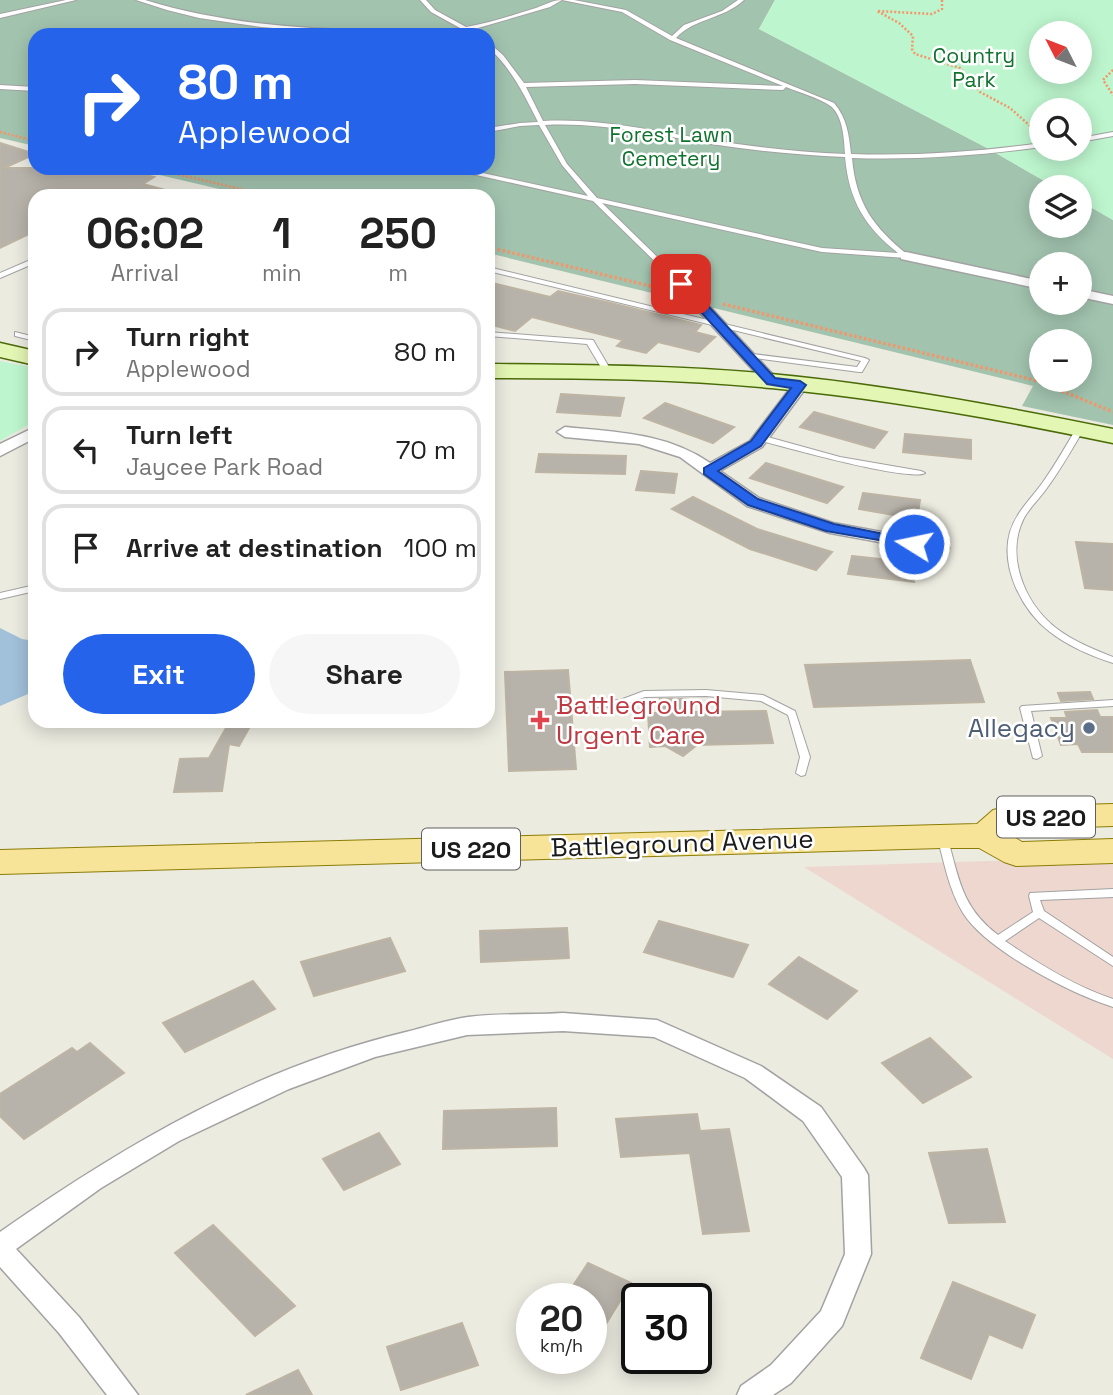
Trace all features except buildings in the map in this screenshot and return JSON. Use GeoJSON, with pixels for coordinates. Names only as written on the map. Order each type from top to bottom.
{"type":"FeatureCollection","features":[{"type":"Feature","properties":{"kind":"main road","name":"US 220"},"geometry":{"type":"LineString","coordinates":[[1113,815],[1005,818],[986,836],[1016,854],[1113,852]]}},
{"type":"Feature","properties":{"kind":"main road","name":"Battleground Avenue"},"geometry":{"type":"LineString","coordinates":[[0,862],[986,836]]}},
{"type":"Feature","properties":{"kind":"street"},"geometry":{"type":"LineString","coordinates":[[906,257],[1029,283]]}},
{"type":"Feature","properties":{"kind":"street"},"geometry":{"type":"LineString","coordinates":[[681,284],[771,381]]}},
{"type":"Feature","properties":{"kind":"street"},"geometry":{"type":"LineString","coordinates":[[1092,296],[1113,300]]}},
{"type":"Feature","properties":{"kind":"street"},"geometry":{"type":"LineString","coordinates":[[0,350],[28,356]]}},
{"type":"Feature","properties":{"kind":"street"},"geometry":{"type":"LineString","coordinates":[[495,371],[608,372],[771,381],[985,410],[1113,436]]}},
{"type":"Feature","properties":{"kind":"street"},"geometry":{"type":"LineString","coordinates":[[708,471],[756,444],[800,385]]}},
{"type":"Feature","properties":{"kind":"street"},"geometry":{"type":"LineString","coordinates":[[565,432],[641,439],[686,454],[753,502],[831,528],[940,548]]}},
{"type":"Feature","properties":{"kind":"street"},"geometry":{"type":"LineString","coordinates":[[0,452],[28,436]]}},
{"type":"Feature","properties":{"kind":"street"},"geometry":{"type":"LineString","coordinates":[[124,1395],[69,1325],[0,1247],[92,1181],[170,1134],[281,1082],[371,1049],[467,1026],[563,1022],[657,1029],[753,1072],[812,1114],[855,1175],[858,1254],[832,1318],[781,1374],[751,1395]]}},
{"type":"Feature","properties":{"kind":"lane"},"geometry":{"type":"LineString","coordinates":[[0,16],[73,0]]}},
{"type":"Feature","properties":{"kind":"lane"},"geometry":{"type":"LineString","coordinates":[[139,0],[192,15],[295,28]]}},
{"type":"Feature","properties":{"kind":"lane"},"geometry":{"type":"LineString","coordinates":[[423,0],[433,11],[463,28]]}},
{"type":"Feature","properties":{"kind":"lane"},"geometry":{"type":"LineString","coordinates":[[469,28],[548,6],[559,0]]}},
{"type":"Feature","properties":{"kind":"lane"},"geometry":{"type":"LineString","coordinates":[[565,0],[624,11],[672,39],[821,99],[840,111],[845,120],[846,154],[853,188],[865,216],[873,229],[906,257]]}},
{"type":"Feature","properties":{"kind":"lane"},"geometry":{"type":"LineString","coordinates":[[649,27],[680,28],[722,13],[741,0]]}},
{"type":"Feature","properties":{"kind":"lane"},"geometry":{"type":"LineString","coordinates":[[672,39],[680,28]]}},
{"type":"Feature","properties":{"kind":"lane"},"geometry":{"type":"LineString","coordinates":[[495,49],[522,85],[540,124],[565,165],[681,284]]}},
{"type":"Feature","properties":{"kind":"lane"},"geometry":{"type":"LineString","coordinates":[[522,85],[635,82],[794,88]]}},
{"type":"Feature","properties":{"kind":"lane"},"geometry":{"type":"LineString","coordinates":[[0,86],[28,88]]}},
{"type":"Feature","properties":{"kind":"lane"},"geometry":{"type":"LineString","coordinates":[[495,129],[540,124],[601,125],[743,147],[846,154],[968,153],[1029,146]]}},
{"type":"Feature","properties":{"kind":"lane"},"geometry":{"type":"LineString","coordinates":[[1092,138],[1113,134]]}},
{"type":"Feature","properties":{"kind":"lane"},"geometry":{"type":"LineString","coordinates":[[482,175],[821,250],[906,257]]}},
{"type":"Feature","properties":{"kind":"lane"},"geometry":{"type":"LineString","coordinates":[[0,276],[28,263]]}},
{"type":"Feature","properties":{"kind":"lane"},"geometry":{"type":"LineString","coordinates":[[495,271],[865,360],[859,370],[748,355]]}},
{"type":"Feature","properties":{"kind":"lane"},"geometry":{"type":"LineString","coordinates":[[18,334],[28,337]]}},
{"type":"Feature","properties":{"kind":"lane"},"geometry":{"type":"LineString","coordinates":[[495,335],[590,342],[608,372]]}},
{"type":"Feature","properties":{"kind":"lane"},"geometry":{"type":"LineString","coordinates":[[1080,429],[1043,489],[1020,518],[1010,549],[1011,566],[1036,612],[1048,625],[1064,637],[1113,660]]}},
{"type":"Feature","properties":{"kind":"lane"},"geometry":{"type":"LineString","coordinates":[[761,438],[807,452],[889,470],[921,473]]}},
{"type":"Feature","properties":{"kind":"lane"},"geometry":{"type":"LineString","coordinates":[[0,596],[28,590]]}},
{"type":"Feature","properties":{"kind":"lane"},"geometry":{"type":"LineString","coordinates":[[596,704],[621,703],[645,694],[706,693],[763,698],[792,713],[804,757],[801,774]]}},
{"type":"Feature","properties":{"kind":"lane"},"geometry":{"type":"LineString","coordinates":[[1037,756],[1025,708],[1113,703]]}},
{"type":"Feature","properties":{"kind":"lane"},"geometry":{"type":"LineString","coordinates":[[942,836],[966,907],[975,921],[998,940],[1084,993],[1113,1003]]}},
{"type":"Feature","properties":{"kind":"lane"},"geometry":{"type":"LineString","coordinates":[[1113,893],[1034,895],[1039,913],[1113,962]]}},
{"type":"Feature","properties":{"kind":"lane"},"geometry":{"type":"LineString","coordinates":[[998,940],[1039,913]]}},
{"type":"Feature","properties":{"kind":"path"},"geometry":{"type":"LineString","coordinates":[[942,0],[942,9],[932,14],[877,11],[909,31],[913,36],[912,49],[919,57],[960,68],[980,92],[1010,108],[1029,124]]}},
{"type":"Feature","properties":{"kind":"path"},"geometry":{"type":"LineString","coordinates":[[1113,70],[1103,80],[1113,94]]}},
{"type":"Feature","properties":{"kind":"path"},"geometry":{"type":"LineString","coordinates":[[0,132],[28,139]]}},
{"type":"Feature","properties":{"kind":"path"},"geometry":{"type":"LineString","coordinates":[[182,175],[240,189]]}},
{"type":"Feature","properties":{"kind":"path"},"geometry":{"type":"LineString","coordinates":[[495,249],[1038,381],[1113,411]]}},
{"type":"Feature","properties":{"kind":"shaded area"},"geometry":{"type":"Polygon","coordinates":[[[1113,857],[1113,1059],[804,867],[1113,857]]]}},
{"type":"Feature","properties":{"kind":"green space","name":"Forest Lawn Cemetery"},"geometry":{"type":"Polygon","coordinates":[[[0,0],[775,0],[759,29],[1034,175],[1029,175],[1029,238],[1092,238],[1092,208],[1113,220],[1113,425],[1022,406],[1030,392],[1092,392],[1092,329],[1029,329],[1029,385],[495,255],[495,189],[219,189],[160,175],[495,175],[495,28],[28,28],[28,144],[0,138],[0,0]]]}},
{"type":"Feature","properties":{"kind":"green space","name":"Country Park"},"geometry":{"type":"Polygon","coordinates":[[[775,0],[1113,0],[1113,220],[1092,208],[1092,175],[1034,175],[759,29],[775,0]]]}},
{"type":"Feature","properties":{"kind":"green space"},"geometry":{"type":"Polygon","coordinates":[[[0,361],[28,367],[28,425],[0,441],[0,361]]]}},
{"type":"Feature","properties":{"kind":"water"},"geometry":{"type":"Polygon","coordinates":[[[0,628],[28,640],[28,694],[0,706],[0,628]]]}},
{"type":"Feature","properties":{"kind":"place","name":"Battleground Urgent Care"},"geometry":{"type":"Point","coordinates":[540,720]}},
{"type":"Feature","properties":{"kind":"place","name":"Allegacy"},"geometry":{"type":"Point","coordinates":[1089,728]}},
{"type":"Feature","properties":{"kind":"route"},"geometry":{"type":"LineString","coordinates":[[681,284],[771,381],[800,385],[756,444],[708,471],[753,502],[831,528],[914,544]]}}]}
